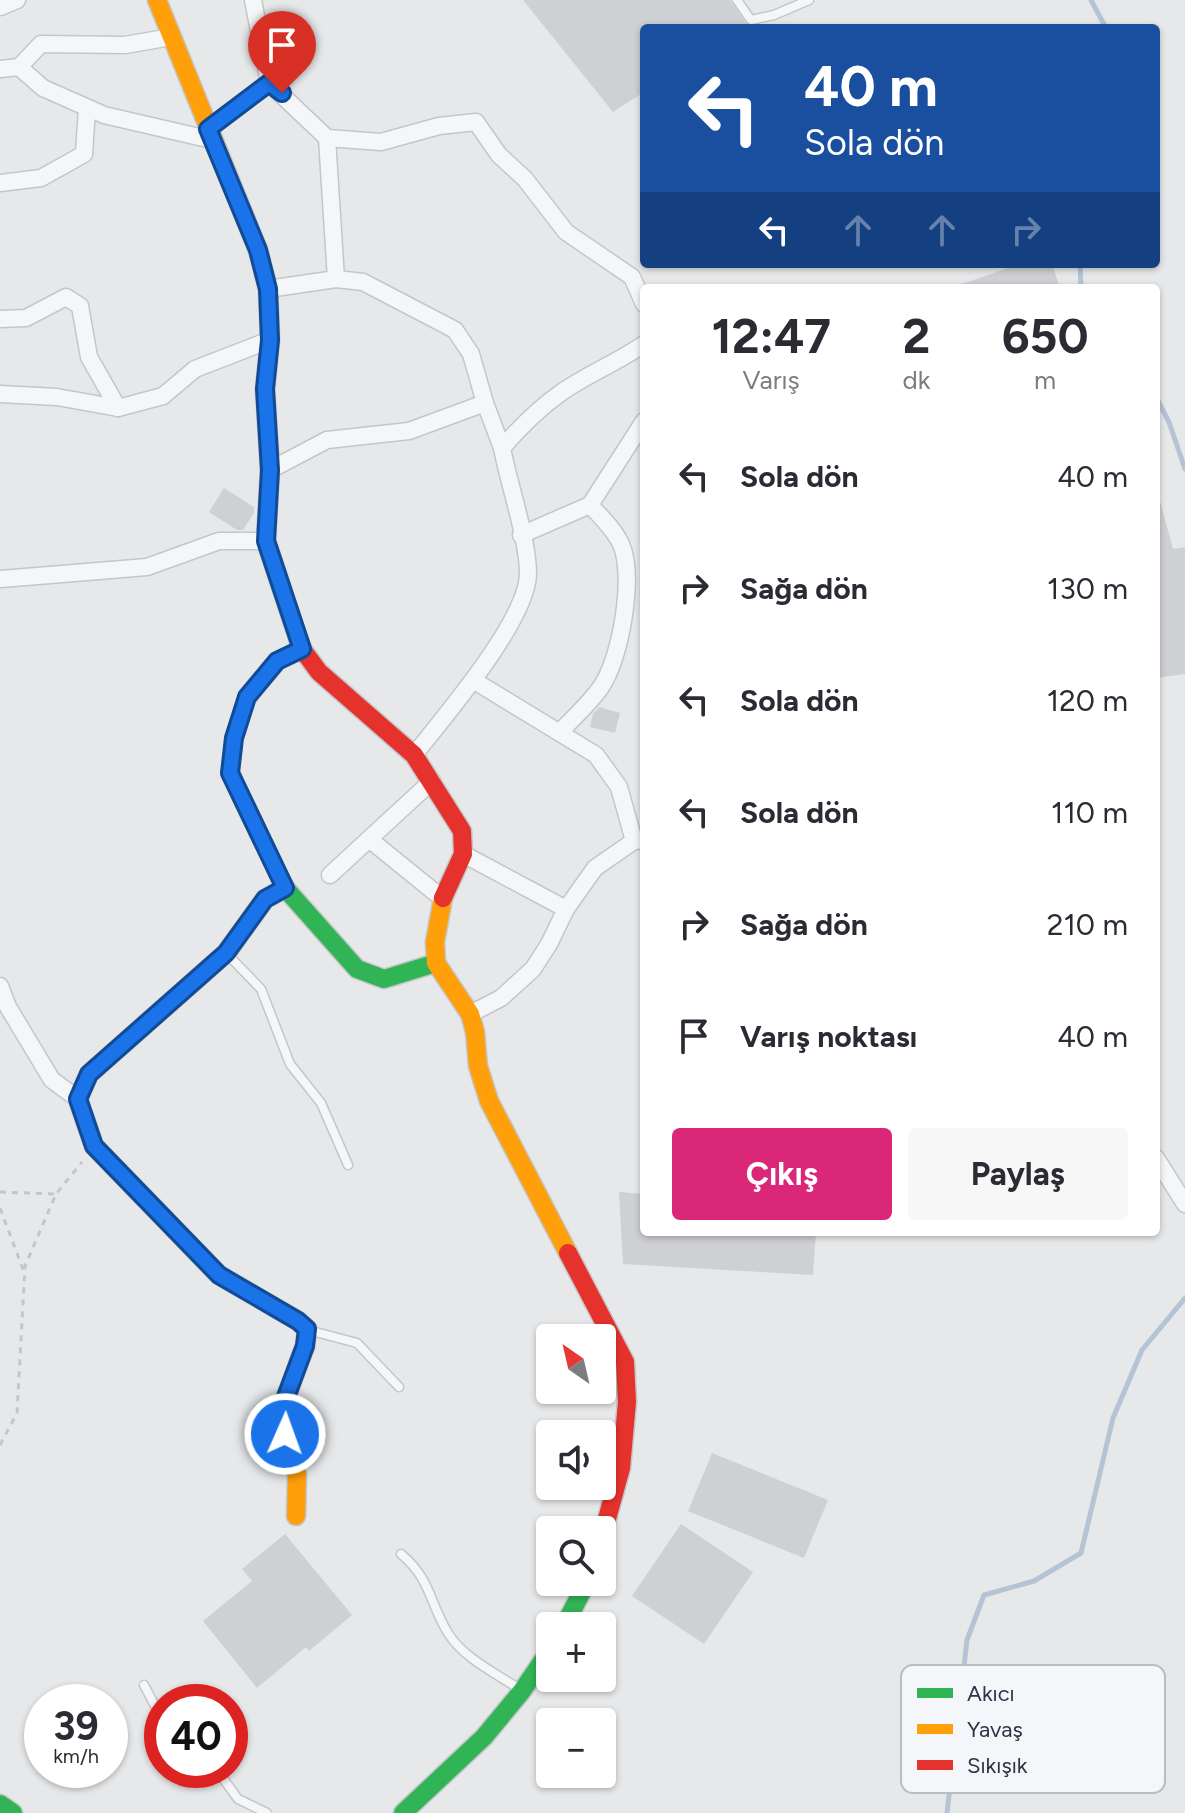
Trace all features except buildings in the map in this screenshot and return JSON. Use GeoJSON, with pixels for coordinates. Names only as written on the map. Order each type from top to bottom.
{"type":"FeatureCollection","features":[{"type":"Feature","properties":{"kind":"street"},"geometry":{"type":"LineString","coordinates":[[0,7],[17,0]]}},
{"type":"Feature","properties":{"kind":"street"},"geometry":{"type":"LineString","coordinates":[[157,0],[258,250],[268,289],[270,340],[265,389],[270,470],[266,541],[302,649],[319,672],[414,755],[462,831],[463,854],[443,899],[435,942],[436,963],[470,1014],[478,1066],[489,1101],[625,1362],[627,1402],[621,1468],[608,1516]]}},
{"type":"Feature","properties":{"kind":"street"},"geometry":{"type":"LineString","coordinates":[[253,0],[269,83],[327,138],[381,142],[439,126],[476,122],[499,155],[525,179],[566,232],[632,277],[640,295]]}},
{"type":"Feature","properties":{"kind":"street"},"geometry":{"type":"LineString","coordinates":[[0,69],[19,67],[41,44],[125,45],[171,37]]}},
{"type":"Feature","properties":{"kind":"street"},"geometry":{"type":"LineString","coordinates":[[19,67],[43,88],[104,115],[210,134]]}},
{"type":"Feature","properties":{"kind":"street"},"geometry":{"type":"LineString","coordinates":[[210,134],[269,83]]}},
{"type":"Feature","properties":{"kind":"street"},"geometry":{"type":"LineString","coordinates":[[0,183],[41,178],[84,154],[87,108]]}},
{"type":"Feature","properties":{"kind":"street"},"geometry":{"type":"LineString","coordinates":[[327,138],[336,279]]}},
{"type":"Feature","properties":{"kind":"street"},"geometry":{"type":"LineString","coordinates":[[268,289],[336,279],[363,282],[455,330],[471,354],[502,448],[528,577],[513,621],[473,680],[414,755]]}},
{"type":"Feature","properties":{"kind":"street"},"geometry":{"type":"LineString","coordinates":[[0,319],[26,318],[66,297],[80,306],[89,357],[118,408]]}},
{"type":"Feature","properties":{"kind":"street"},"geometry":{"type":"LineString","coordinates":[[0,394],[57,397],[118,408],[163,396],[195,369],[270,340]]}},
{"type":"Feature","properties":{"kind":"street"},"geometry":{"type":"LineString","coordinates":[[502,448],[529,417],[564,390],[640,347]]}},
{"type":"Feature","properties":{"kind":"street"},"geometry":{"type":"LineString","coordinates":[[270,470],[327,440],[409,431],[485,403]]}},
{"type":"Feature","properties":{"kind":"street"},"geometry":{"type":"LineString","coordinates":[[521,535],[590,505],[640,427]]}},
{"type":"Feature","properties":{"kind":"street"},"geometry":{"type":"LineString","coordinates":[[560,732],[602,686],[613,661],[624,610],[628,576],[621,544],[590,505]]}},
{"type":"Feature","properties":{"kind":"street"},"geometry":{"type":"LineString","coordinates":[[1,579],[147,567],[219,541],[266,541]]}},
{"type":"Feature","properties":{"kind":"street"},"geometry":{"type":"LineString","coordinates":[[302,649],[277,661],[247,697],[234,738],[230,773],[285,888],[357,969],[384,979],[436,963]]}},
{"type":"Feature","properties":{"kind":"street"},"geometry":{"type":"LineString","coordinates":[[470,1014],[501,998],[533,969],[566,909],[595,868],[639,840],[619,787],[596,755],[473,680]]}},
{"type":"Feature","properties":{"kind":"street"},"geometry":{"type":"LineString","coordinates":[[330,875],[432,781]]}},
{"type":"Feature","properties":{"kind":"street"},"geometry":{"type":"LineString","coordinates":[[369,839],[443,899]]}},
{"type":"Feature","properties":{"kind":"street"},"geometry":{"type":"LineString","coordinates":[[463,854],[566,909]]}},
{"type":"Feature","properties":{"kind":"street"},"geometry":{"type":"LineString","coordinates":[[78,1099],[89,1074],[226,953],[265,899],[285,888]]}},
{"type":"Feature","properties":{"kind":"street"},"geometry":{"type":"LineString","coordinates":[[0,986],[8,1007],[52,1080],[78,1099],[94,1146],[219,1275],[307,1329],[305,1346],[280,1413],[297,1475],[296,1516]]}},
{"type":"Feature","properties":{"kind":"street"},"geometry":{"type":"LineString","coordinates":[[1160,1164],[1185,1204]]}},
{"type":"Feature","properties":{"kind":"street"},"geometry":{"type":"LineString","coordinates":[[403,1813],[484,1737],[536,1670]]}},
{"type":"Feature","properties":{"kind":"street"},"geometry":{"type":"LineString","coordinates":[[0,1804],[13,1813]]}},
{"type":"Feature","properties":{"kind":"lane"},"geometry":{"type":"LineString","coordinates":[[737,0],[751,20],[774,15],[809,0]]}},
{"type":"Feature","properties":{"kind":"lane"},"geometry":{"type":"LineString","coordinates":[[226,953],[261,989],[290,1064],[321,1103],[348,1165]]}},
{"type":"Feature","properties":{"kind":"lane"},"geometry":{"type":"LineString","coordinates":[[307,1329],[357,1343],[399,1387]]}},
{"type":"Feature","properties":{"kind":"lane"},"geometry":{"type":"LineString","coordinates":[[401,1554],[418,1568],[449,1634],[462,1650],[522,1691]]}},
{"type":"Feature","properties":{"kind":"lane"},"geometry":{"type":"LineString","coordinates":[[230,1788],[238,1799],[267,1813]]}},
{"type":"Feature","properties":{"kind":"path"},"geometry":{"type":"LineString","coordinates":[[0,1445],[17,1413],[25,1266],[56,1194],[94,1146]]}},
{"type":"Feature","properties":{"kind":"path"},"geometry":{"type":"LineString","coordinates":[[0,1192],[56,1194]]}},
{"type":"Feature","properties":{"kind":"path"},"geometry":{"type":"LineString","coordinates":[[0,1208],[25,1275]]}},
{"type":"Feature","properties":{"kind":"waterway"},"geometry":{"type":"LineString","coordinates":[[1091,0],[1104,24]]}},
{"type":"Feature","properties":{"kind":"waterway"},"geometry":{"type":"LineString","coordinates":[[1080,268],[1081,284]]}},
{"type":"Feature","properties":{"kind":"waterway"},"geometry":{"type":"LineString","coordinates":[[1160,405],[1185,469]]}},
{"type":"Feature","properties":{"kind":"waterway"},"geometry":{"type":"LineString","coordinates":[[964,1665],[967,1640],[984,1595],[1034,1581],[1081,1553],[1113,1418],[1142,1350],[1185,1298]]}},
{"type":"Feature","properties":{"kind":"waterway"},"geometry":{"type":"LineString","coordinates":[[947,1813],[949,1793]]}},
{"type":"Feature","properties":{"kind":"traffic: fast"},"geometry":{"type":"LineString","coordinates":[[123,1044],[226,953],[265,899],[285,888],[357,969],[384,979],[436,963]]}},
{"type":"Feature","properties":{"kind":"traffic: fast"},"geometry":{"type":"LineString","coordinates":[[571,1612],[580,1596]]}},
{"type":"Feature","properties":{"kind":"traffic: fast"},"geometry":{"type":"LineString","coordinates":[[403,1813],[484,1737],[536,1670]]}},
{"type":"Feature","properties":{"kind":"traffic: fast"},"geometry":{"type":"LineString","coordinates":[[0,1804],[13,1813]]}},
{"type":"Feature","properties":{"kind":"traffic: slow"},"geometry":{"type":"LineString","coordinates":[[157,0],[258,250],[268,289],[270,340],[265,389],[270,470],[266,541],[298,638]]}},
{"type":"Feature","properties":{"kind":"traffic: slow"},"geometry":{"type":"LineString","coordinates":[[443,898],[435,942],[436,963],[470,1014],[478,1066],[489,1101],[568,1253]]}},
{"type":"Feature","properties":{"kind":"traffic: slow"},"geometry":{"type":"LineString","coordinates":[[123,1044],[89,1074],[78,1099],[94,1146],[219,1275],[307,1329],[305,1346],[280,1413],[297,1475],[296,1516]]}},
{"type":"Feature","properties":{"kind":"traffic: jam"},"geometry":{"type":"LineString","coordinates":[[298,638],[319,672],[414,755],[462,831],[463,854],[443,898]]}},
{"type":"Feature","properties":{"kind":"traffic: jam"},"geometry":{"type":"LineString","coordinates":[[568,1253],[625,1362],[627,1402],[621,1468],[608,1516]]}},
{"type":"Feature","properties":{"kind":"route"},"geometry":{"type":"LineString","coordinates":[[282,93],[269,83],[208,129],[258,250],[268,289],[270,340],[265,389],[270,470],[266,541],[302,649],[277,661],[247,697],[234,738],[230,773],[285,888],[265,899],[226,953],[89,1074],[78,1099],[94,1146],[219,1275],[307,1329],[305,1346],[280,1413],[285,1434]]}}]}
